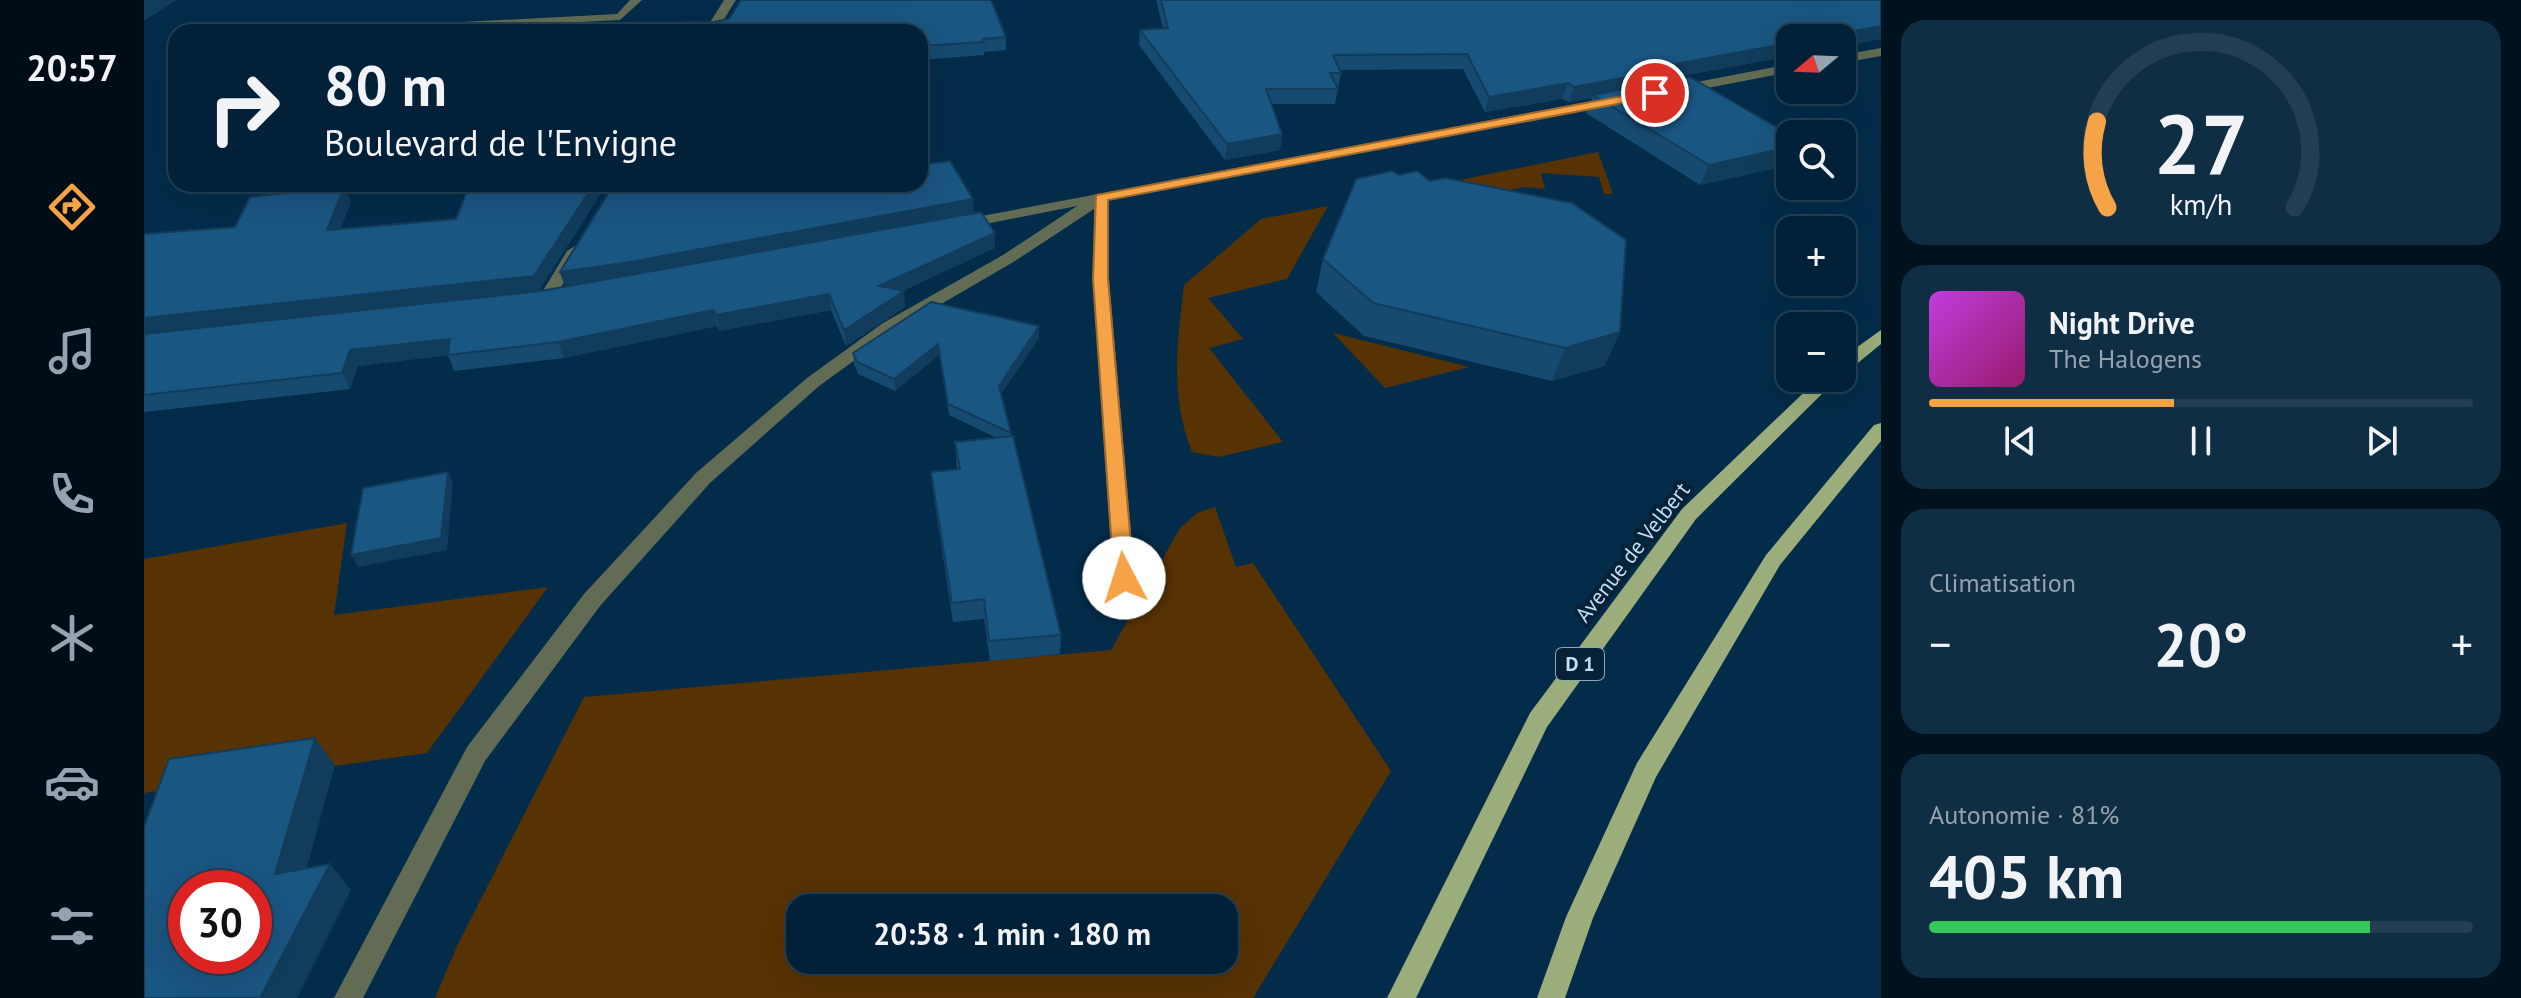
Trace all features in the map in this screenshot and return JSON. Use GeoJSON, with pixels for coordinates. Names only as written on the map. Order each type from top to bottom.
{"type":"FeatureCollection","features":[{"type":"Feature","properties":{"kind":"main road"},"geometry":{"type":"LineString","coordinates":[[1856,356],[1881,335]]}},
{"type":"Feature","properties":{"kind":"main road","name":"Avenue de Velbert"},"geometry":{"type":"LineString","coordinates":[[1401,998],[1538,720],[1689,514],[1815,392]]}},
{"type":"Feature","properties":{"kind":"main road"},"geometry":{"type":"LineString","coordinates":[[1551,998],[1580,917],[1646,771],[1773,560],[1881,429]]}},
{"type":"Feature","properties":{"kind":"street"},"geometry":{"type":"LineString","coordinates":[[482,24],[620,17],[636,0]]}},
{"type":"Feature","properties":{"kind":"street"},"geometry":{"type":"LineString","coordinates":[[715,24],[730,0]]}},
{"type":"Feature","properties":{"kind":"street"},"geometry":{"type":"LineString","coordinates":[[1856,56],[1881,52]]}},
{"type":"Feature","properties":{"kind":"street"},"geometry":{"type":"LineString","coordinates":[[1655,93],[1776,71]]}},
{"type":"Feature","properties":{"kind":"street"},"geometry":{"type":"LineString","coordinates":[[946,227],[1625,99]]}},
{"type":"Feature","properties":{"kind":"street"},"geometry":{"type":"LineString","coordinates":[[1101,197],[1101,279],[1124,578]]}},
{"type":"Feature","properties":{"kind":"street"},"geometry":{"type":"LineString","coordinates":[[348,998],[476,754],[592,600],[703,478],[813,382],[889,327],[1009,258],[1101,197]]}},
{"type":"Feature","properties":{"kind":"street"},"geometry":{"type":"LineString","coordinates":[[528,301],[554,298],[583,238]]}},
{"type":"Feature","properties":{"kind":"shaded area"},"geometry":{"type":"Polygon","coordinates":[[[1598,152],[1613,194],[1604,194],[1599,177],[1541,173],[1545,189],[1524,187],[1474,198],[1430,186],[1598,152]]]}},
{"type":"Feature","properties":{"kind":"shaded area"},"geometry":{"type":"Polygon","coordinates":[[[1328,206],[1287,279],[1208,298],[1243,339],[1209,348],[1283,442],[1219,457],[1192,452],[1180,411],[1177,370],[1184,285],[1261,219],[1328,206]]]}},
{"type":"Feature","properties":{"kind":"shaded area"},"geometry":{"type":"Polygon","coordinates":[[[1333,333],[1469,367],[1385,388],[1333,333]]]}},
{"type":"Feature","properties":{"kind":"shaded area"},"geometry":{"type":"Polygon","coordinates":[[[1215,507],[1236,567],[1253,563],[1391,771],[1253,998],[435,998],[457,946],[584,697],[1111,650],[1180,528],[1197,513],[1215,507]]]}},
{"type":"Feature","properties":{"kind":"shaded area"},"geometry":{"type":"Polygon","coordinates":[[[347,523],[334,615],[548,587],[427,753],[144,793],[144,559],[347,523]]]}},
{"type":"Feature","properties":{"kind":"building"},"geometry":{"type":"Polygon","coordinates":[[[741,0],[991,0],[1006,37],[983,39],[984,42],[928,46],[928,24],[602,24],[714,22],[729,19],[741,0]]]}},
{"type":"Feature","properties":{"kind":"building"},"geometry":{"type":"Polygon","coordinates":[[[1161,0],[1881,0],[1881,26],[1856,31],[1856,24],[1776,24],[1776,46],[1664,66],[1670,69],[1574,87],[1568,83],[1489,97],[1467,54],[1333,55],[1341,73],[1330,73],[1338,89],[1266,89],[1282,134],[1227,144],[1140,30],[1168,28],[1161,0]]]}},
{"type":"Feature","properties":{"kind":"building"},"geometry":{"type":"Polygon","coordinates":[[[1690,77],[1776,127],[1776,150],[1709,165],[1593,95],[1690,77]]]}},
{"type":"Feature","properties":{"kind":"building"},"geometry":{"type":"Polygon","coordinates":[[[950,161],[973,199],[630,262],[560,272],[609,192],[928,192],[928,164],[950,161]]]}},
{"type":"Feature","properties":{"kind":"building"},"geometry":{"type":"Polygon","coordinates":[[[1392,171],[1399,175],[1417,171],[1430,181],[1446,178],[1572,203],[1626,240],[1620,332],[1565,348],[1373,303],[1323,259],[1356,179],[1392,171]]]}},
{"type":"Feature","properties":{"kind":"building"},"geometry":{"type":"Polygon","coordinates":[[[297,192],[342,192],[327,230],[456,219],[467,192],[589,192],[534,276],[144,318],[144,234],[235,227],[250,197],[297,192]]]}},
{"type":"Feature","properties":{"kind":"building"},"geometry":{"type":"Polygon","coordinates":[[[981,212],[995,233],[879,286],[904,291],[844,330],[829,294],[716,315],[714,310],[558,342],[448,355],[450,339],[350,350],[342,373],[144,395],[144,334],[541,291],[981,212]]]}},
{"type":"Feature","properties":{"kind":"building"},"geometry":{"type":"Polygon","coordinates":[[[931,302],[1039,326],[999,386],[1011,433],[948,404],[938,344],[894,379],[857,362],[853,353],[931,302]]]}},
{"type":"Feature","properties":{"kind":"building"},"geometry":{"type":"Polygon","coordinates":[[[1013,436],[1061,635],[989,641],[984,599],[952,603],[931,472],[960,469],[955,442],[1013,436]]]}},
{"type":"Feature","properties":{"kind":"building"},"geometry":{"type":"Polygon","coordinates":[[[448,472],[441,538],[351,555],[363,488],[448,472]]]}},
{"type":"Feature","properties":{"kind":"building"},"geometry":{"type":"Polygon","coordinates":[[[315,738],[275,874],[330,864],[260,998],[144,998],[144,827],[169,759],[315,738]]]}},
{"type":"Feature","properties":{"kind":"route"},"geometry":{"type":"LineString","coordinates":[[1124,578],[1101,279],[1101,197],[1655,93]]}}]}
